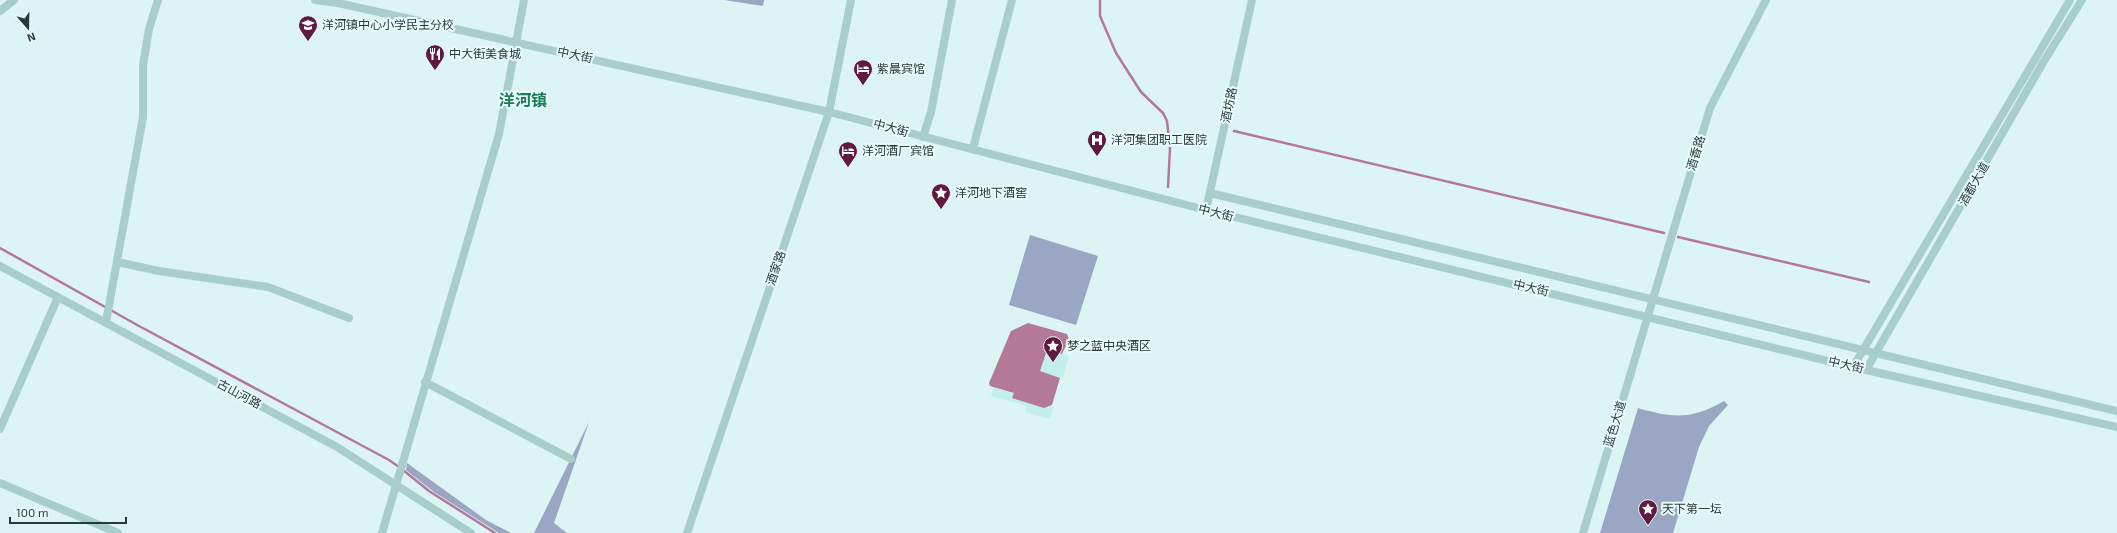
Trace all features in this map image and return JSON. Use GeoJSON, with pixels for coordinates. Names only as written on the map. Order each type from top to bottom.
{"type":"FeatureCollection","features":[{"type":"Feature","properties":{"kind":"street"},"geometry":{"type":"LineString","coordinates":[[0,12],[14,0]]}},
{"type":"Feature","properties":{"kind":"street"},"geometry":{"type":"LineString","coordinates":[[106,322],[143,116],[143,65],[149,30],[158,0]]}},
{"type":"Feature","properties":{"kind":"street","name":"中大街"},"geometry":{"type":"LineString","coordinates":[[315,0],[338,2],[829,112],[923,137],[973,148],[1206,210],[1649,316],[1853,367],[2117,427]]}},
{"type":"Feature","properties":{"kind":"street"},"geometry":{"type":"LineString","coordinates":[[382,533],[398,482],[425,382],[499,134],[524,0]]}},
{"type":"Feature","properties":{"kind":"street","name":"酒家路"},"geometry":{"type":"LineString","coordinates":[[687,533],[829,112],[851,0]]}},
{"type":"Feature","properties":{"kind":"street"},"geometry":{"type":"LineString","coordinates":[[923,137],[931,112],[952,0]]}},
{"type":"Feature","properties":{"kind":"street"},"geometry":{"type":"LineString","coordinates":[[973,148],[1012,0]]}},
{"type":"Feature","properties":{"kind":"street","name":"酒坊路"},"geometry":{"type":"LineString","coordinates":[[1206,210],[1252,0]]}},
{"type":"Feature","properties":{"kind":"street","name":"酒香路"},"geometry":{"type":"LineString","coordinates":[[1649,316],[1681,198],[1710,108],[1766,0]]}},
{"type":"Feature","properties":{"kind":"street","name":"酒都大道"},"geometry":{"type":"LineString","coordinates":[[1853,367],[2070,0]]}},
{"type":"Feature","properties":{"kind":"street","name":"酒都大道"},"geometry":{"type":"LineString","coordinates":[[1866,370],[2044,61],[2082,0]]}},
{"type":"Feature","properties":{"kind":"street","name":"中大街"},"geometry":{"type":"LineString","coordinates":[[1210,193],[2117,411]]}},
{"type":"Feature","properties":{"kind":"street"},"geometry":{"type":"LineString","coordinates":[[117,262],[159,271],[268,286],[349,318]]}},
{"type":"Feature","properties":{"kind":"street","name":"古山河路"},"geometry":{"type":"LineString","coordinates":[[0,266],[337,447],[398,482],[471,533]]}},
{"type":"Feature","properties":{"kind":"street"},"geometry":{"type":"LineString","coordinates":[[0,429],[58,297]]}},
{"type":"Feature","properties":{"kind":"street","name":"蓝色大道"},"geometry":{"type":"LineString","coordinates":[[1583,533],[1649,316]]}},
{"type":"Feature","properties":{"kind":"street"},"geometry":{"type":"LineString","coordinates":[[425,382],[571,459]]}},
{"type":"Feature","properties":{"kind":"street"},"geometry":{"type":"LineString","coordinates":[[0,483],[118,533]]}},
{"type":"Feature","properties":{"kind":"shaded area"},"geometry":{"type":"Polygon","coordinates":[[[724,0],[764,0],[763,6],[724,0]]]}},
{"type":"Feature","properties":{"kind":"shaded area"},"geometry":{"type":"Polygon","coordinates":[[[1030,235],[1098,256],[1076,325],[1009,305],[1030,235]]]}},
{"type":"Feature","properties":{"kind":"shaded area"},"geometry":{"type":"Polygon","coordinates":[[[1028,323],[1067,334],[1069,339],[1062,354],[1047,350],[1040,371],[1060,378],[1052,405],[1044,408],[1012,398],[1014,393],[990,386],[989,383],[1011,331],[1028,323]]]}},
{"type":"Feature","properties":{"kind":"shaded area"},"geometry":{"type":"Polygon","coordinates":[[[1047,350],[1069,356],[1063,378],[1040,372],[1005,391],[1014,393],[1012,398],[1049,407],[1054,406],[1050,419],[1025,412],[1027,406],[991,396],[994,387],[1002,390],[1047,350]]]}},
{"type":"Feature","properties":{"kind":"shaded area"},"geometry":{"type":"Polygon","coordinates":[[[1724,401],[1728,405],[1709,426],[1699,447],[1673,533],[1600,533],[1638,408],[1661,414],[1682,415],[1702,412],[1724,401]]]}},
{"type":"Feature","properties":{"kind":"shaded area"},"geometry":{"type":"Polygon","coordinates":[[[589,422],[554,523],[567,533],[534,533],[589,422]]]}},
{"type":"Feature","properties":{"kind":"shaded area"},"geometry":{"type":"Polygon","coordinates":[[[407,463],[486,520],[511,533],[499,533],[434,492],[406,470],[407,463]]]}},
{"type":"Feature","properties":{"kind":"waterway"},"geometry":{"type":"LineString","coordinates":[[1100,0],[1100,16],[1116,53],[1141,92],[1163,113],[1167,121],[1170,149],[1168,187]]}},
{"type":"Feature","properties":{"kind":"waterway"},"geometry":{"type":"LineString","coordinates":[[1234,131],[1664,233]]}},
{"type":"Feature","properties":{"kind":"waterway"},"geometry":{"type":"LineString","coordinates":[[1678,237],[1869,282]]}},
{"type":"Feature","properties":{"kind":"waterway"},"geometry":{"type":"LineString","coordinates":[[0,248],[139,326],[389,460],[399,467]]}},
{"type":"Feature","properties":{"kind":"waterway"},"geometry":{"type":"LineString","coordinates":[[403,470],[429,491],[495,533]]}},
{"type":"Feature","properties":{"kind":"place","name":"洋河镇中心小学民主分校"},"geometry":{"type":"Point","coordinates":[308,42]}},
{"type":"Feature","properties":{"kind":"place","name":"中大街美食城"},"geometry":{"type":"Point","coordinates":[435,71]}},
{"type":"Feature","properties":{"kind":"place","name":"紫晨宾馆"},"geometry":{"type":"Point","coordinates":[863,86]}},
{"type":"Feature","properties":{"kind":"place","name":"洋河集团职工医院"},"geometry":{"type":"Point","coordinates":[1097,157]}},
{"type":"Feature","properties":{"kind":"place","name":"洋河酒厂宾馆"},"geometry":{"type":"Point","coordinates":[848,168]}},
{"type":"Feature","properties":{"kind":"place","name":"洋河地下酒窖"},"geometry":{"type":"Point","coordinates":[941,210]}},
{"type":"Feature","properties":{"kind":"place","name":"梦之蓝中央酒区"},"geometry":{"type":"Point","coordinates":[1053,363]}},
{"type":"Feature","properties":{"kind":"place","name":"天下第一坛"},"geometry":{"type":"Point","coordinates":[1648,526]}},
{"type":"Feature","properties":{"kind":"district","name":"洋河镇"},"geometry":{"type":"Point","coordinates":[523,100]}}]}
